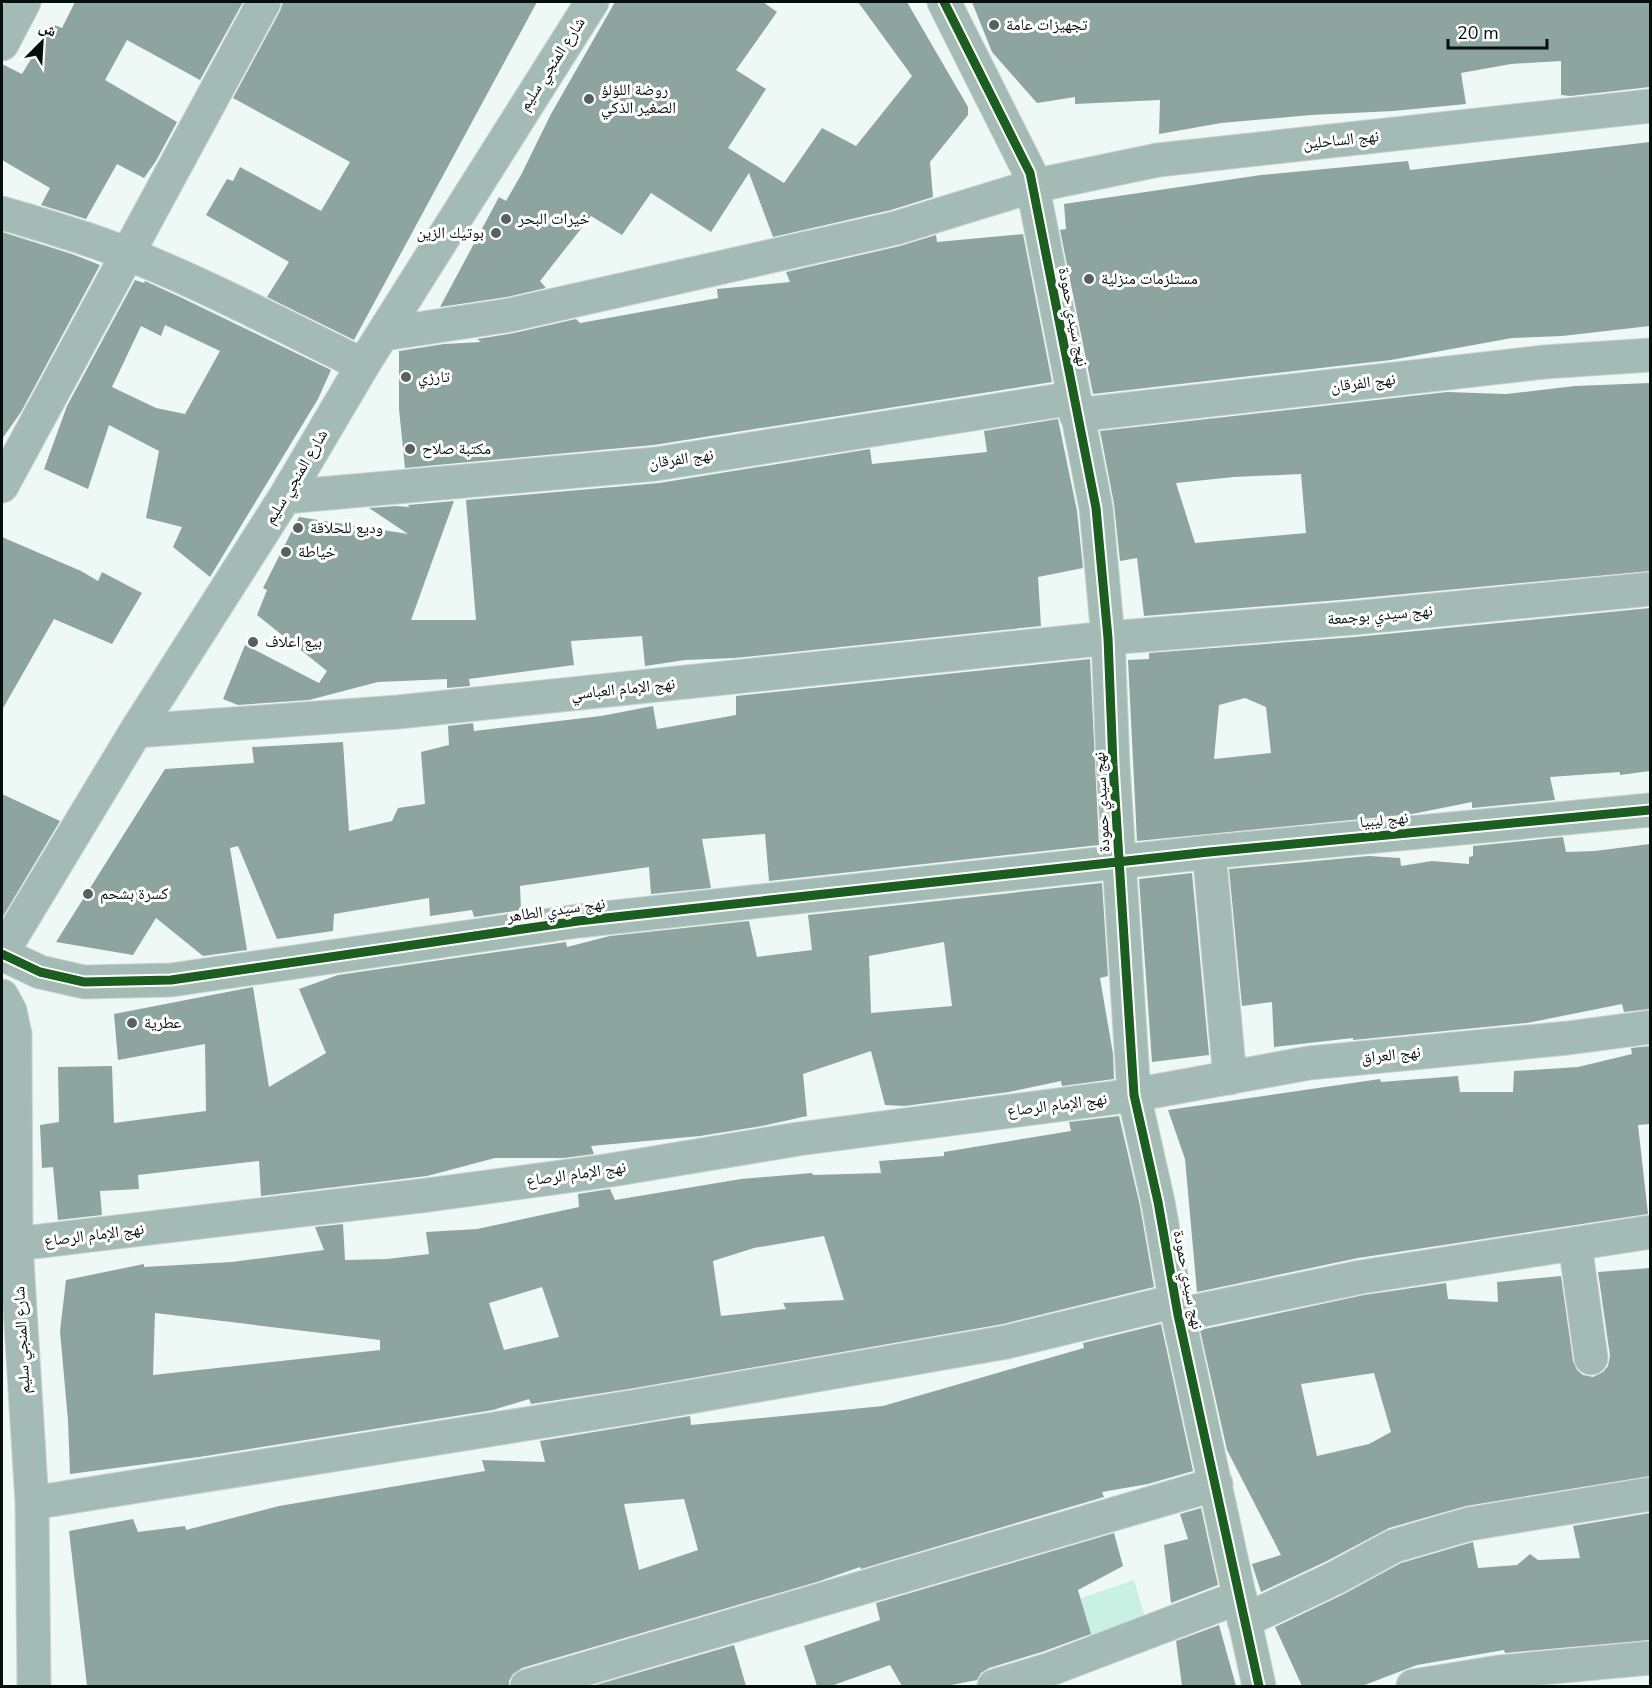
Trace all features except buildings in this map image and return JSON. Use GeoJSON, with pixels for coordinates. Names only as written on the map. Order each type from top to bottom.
{"type":"FeatureCollection","features":[{"type":"Feature","properties":{"kind":"street"},"geometry":{"type":"LineString","coordinates":[[2,44],[24,2]]}},
{"type":"Feature","properties":{"kind":"street"},"geometry":{"type":"LineString","coordinates":[[2,486],[126,253],[264,2]]}},
{"type":"Feature","properties":{"kind":"street","name":"شارع المنجي سليم"},"geometry":{"type":"LineString","coordinates":[[2,954],[136,731],[592,2]]}},
{"type":"Feature","properties":{"kind":"street","name":"نهج سيدي حمودة"},"geometry":{"type":"LineString","coordinates":[[944,2],[1030,173],[1096,508],[1108,638],[1113,765],[1134,1095],[1158,1202],[1177,1308],[1259,1686]]}},
{"type":"Feature","properties":{"kind":"street","name":"نهج الساحلين"},"geometry":{"type":"LineString","coordinates":[[384,334],[510,315],[896,228],[1033,186],[1158,160],[1650,106]]}},
{"type":"Feature","properties":{"kind":"street"},"geometry":{"type":"LineString","coordinates":[[2,213],[126,253],[215,292],[363,365]]}},
{"type":"Feature","properties":{"kind":"street","name":"نهج الفرقان"},"geometry":{"type":"LineString","coordinates":[[285,496],[656,464],[1075,406],[1544,362],[1650,355]]}},
{"type":"Feature","properties":{"kind":"street","name":"نهج سيدي بوجمعة"},"geometry":{"type":"LineString","coordinates":[[1108,638],[1353,618],[1650,589]]}},
{"type":"Feature","properties":{"kind":"street","name":"نهج الإمام العباسي"},"geometry":{"type":"LineString","coordinates":[[136,731],[398,712],[1108,638]]}},
{"type":"Feature","properties":{"kind":"street","name":"نهج ليبيا"},"geometry":{"type":"LineString","coordinates":[[1120,862],[1650,810]]}},
{"type":"Feature","properties":{"kind":"street"},"geometry":{"type":"LineString","coordinates":[[1209,852],[1230,1078]]}},
{"type":"Feature","properties":{"kind":"street","name":"نهج سيدي الطاهر"},"geometry":{"type":"LineString","coordinates":[[2,954],[40,972],[84,982],[171,980],[578,921],[1120,862]]}},
{"type":"Feature","properties":{"kind":"street","name":"شارع المنجي سليم"},"geometry":{"type":"LineString","coordinates":[[2,996],[10,1011],[15,1034],[16,1244],[32,1503],[34,1686]]}},
{"type":"Feature","properties":{"kind":"street","name":"نهج العراق"},"geometry":{"type":"LineString","coordinates":[[1134,1095],[1309,1063],[1568,1038],[1650,1027]]}},
{"type":"Feature","properties":{"kind":"street","name":"نهج الإمام الرصاع"},"geometry":{"type":"LineString","coordinates":[[16,1244],[428,1195],[605,1171],[798,1139],[1134,1095]]}},
{"type":"Feature","properties":{"kind":"street"},"geometry":{"type":"LineString","coordinates":[[32,1503],[620,1409],[996,1344],[1177,1308],[1650,1232]]}},
{"type":"Feature","properties":{"kind":"street"},"geometry":{"type":"LineString","coordinates":[[1575,1244],[1591,1358]]}},
{"type":"Feature","properties":{"kind":"street"},"geometry":{"type":"LineString","coordinates":[[527,1686],[1216,1484]]}},
{"type":"Feature","properties":{"kind":"street"},"geometry":{"type":"LineString","coordinates":[[994,1686],[1049,1678],[1335,1578],[1394,1546],[1469,1524],[1650,1494]]}},
{"type":"Feature","properties":{"kind":"street"},"geometry":{"type":"LineString","coordinates":[[1413,1686],[1499,1672],[1650,1658]]}},
{"type":"Feature","properties":{"kind":"green space"},"geometry":{"type":"Polygon","coordinates":[[[1134,1580],[1145,1617],[1089,1642],[1081,1598],[1134,1580]]]}},
{"type":"Feature","properties":{"kind":"cycle path"},"geometry":{"type":"LineString","coordinates":[[944,2],[1030,173],[1096,508],[1108,638],[1113,765],[1134,1095],[1158,1202],[1178,1315],[1259,1686]]}},
{"type":"Feature","properties":{"kind":"cycle path"},"geometry":{"type":"LineString","coordinates":[[2,954],[40,972],[84,982],[171,980],[578,921],[1209,852],[1650,810]]}},
{"type":"Feature","properties":{"kind":"place","name":"تجهيزات عامة"},"geometry":{"type":"Point","coordinates":[994,25]}},
{"type":"Feature","properties":{"kind":"place","name":"روضة اللؤلؤ الصغير الذكي"},"geometry":{"type":"Point","coordinates":[589,99]}},
{"type":"Feature","properties":{"kind":"place","name":"خيرات البحر"},"geometry":{"type":"Point","coordinates":[506,219]}},
{"type":"Feature","properties":{"kind":"place","name":"بوتيك الزين"},"geometry":{"type":"Point","coordinates":[496,233]}},
{"type":"Feature","properties":{"kind":"place","name":"مستلزمات منزلية"},"geometry":{"type":"Point","coordinates":[1089,279]}},
{"type":"Feature","properties":{"kind":"place","name":"تارزي"},"geometry":{"type":"Point","coordinates":[406,377]}},
{"type":"Feature","properties":{"kind":"place","name":"مكتبة صلاح"},"geometry":{"type":"Point","coordinates":[410,449]}},
{"type":"Feature","properties":{"kind":"place","name":"وديع للحلاقة"},"geometry":{"type":"Point","coordinates":[298,528]}},
{"type":"Feature","properties":{"kind":"place","name":"خياطة"},"geometry":{"type":"Point","coordinates":[286,552]}},
{"type":"Feature","properties":{"kind":"place","name":"بيع اعلاف"},"geometry":{"type":"Point","coordinates":[253,642]}},
{"type":"Feature","properties":{"kind":"place","name":"كسرة بشحم"},"geometry":{"type":"Point","coordinates":[88,894]}},
{"type":"Feature","properties":{"kind":"place","name":"عطرية"},"geometry":{"type":"Point","coordinates":[132,1023]}}]}
